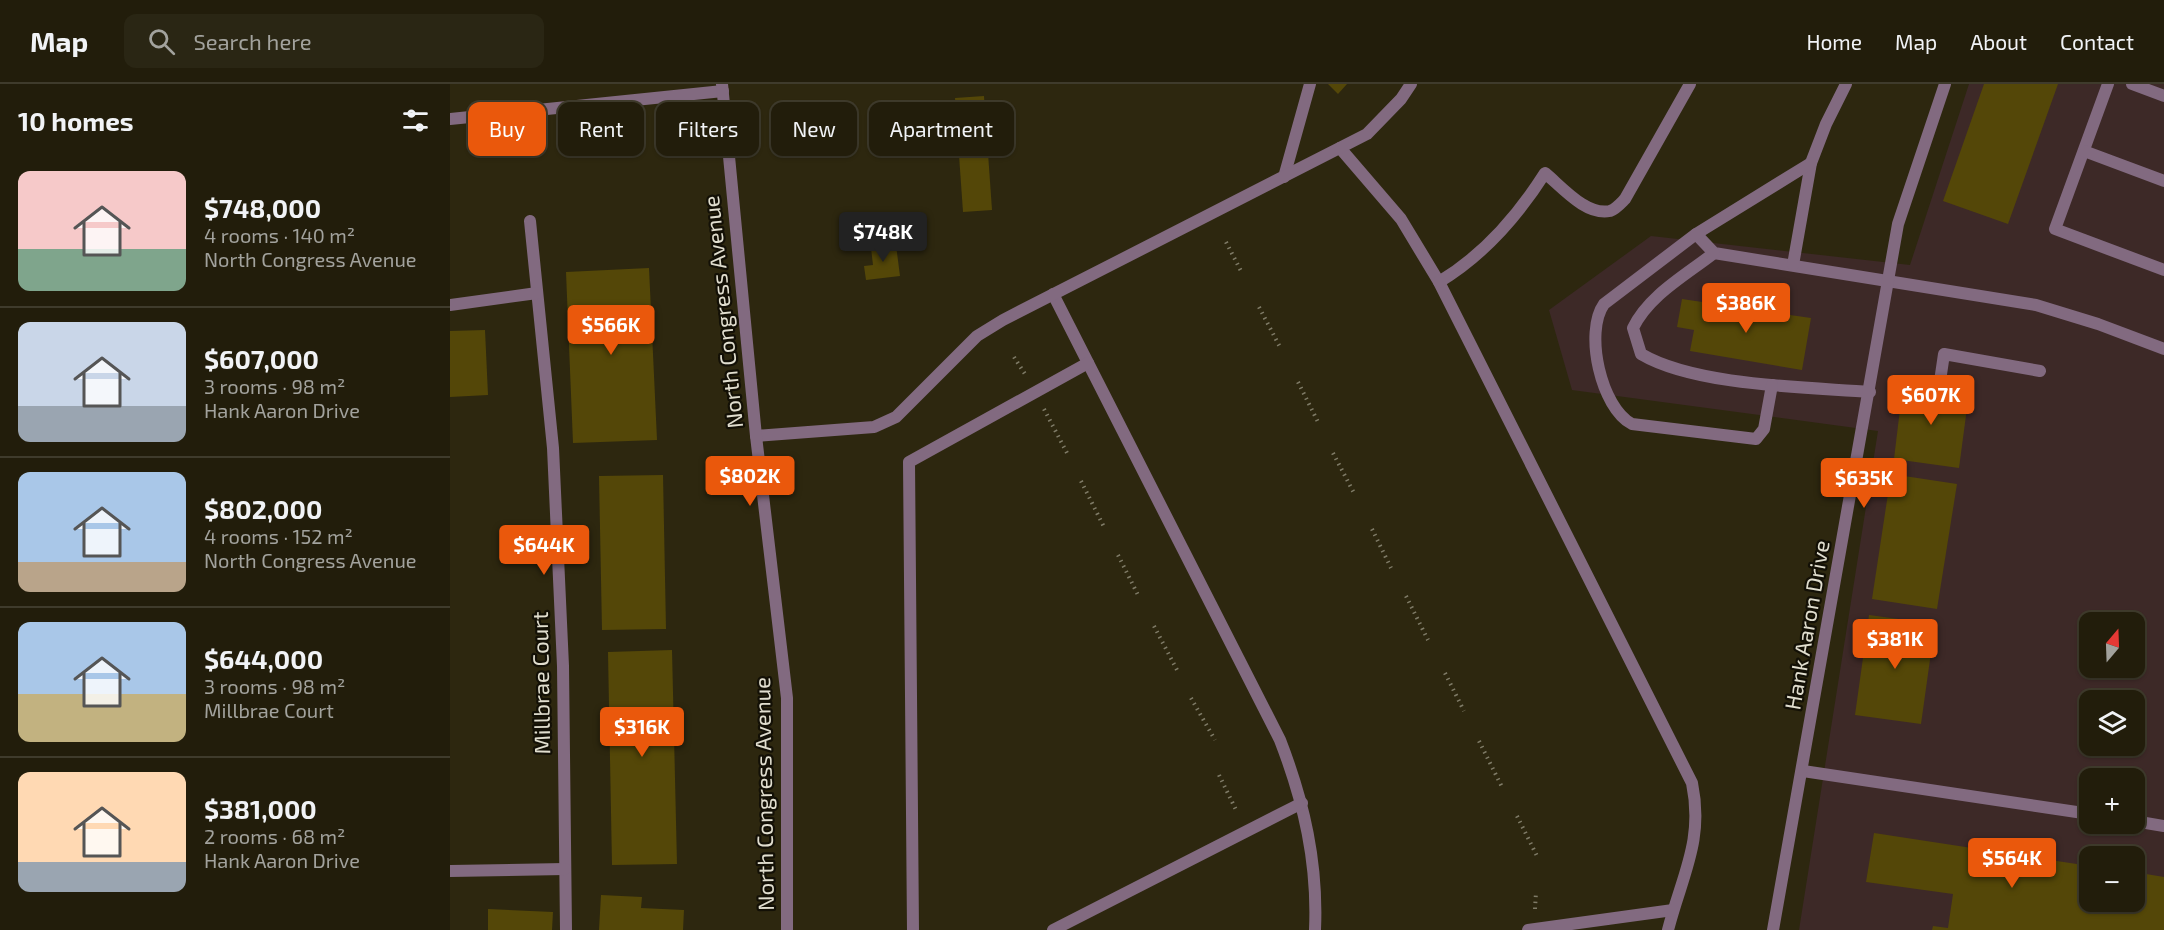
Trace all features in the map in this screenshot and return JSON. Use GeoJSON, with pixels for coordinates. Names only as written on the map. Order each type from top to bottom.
{"type":"FeatureCollection","features":[{"type":"Feature","properties":{"kind":"street"},"geometry":{"type":"LineString","coordinates":[[1284,177],[1307,87],[1310,84]]}},
{"type":"Feature","properties":{"kind":"street"},"geometry":{"type":"LineString","coordinates":[[756,436],[874,427],[896,417],[977,336],[1053,294],[1366,134],[1401,99],[1411,84]]}},
{"type":"Feature","properties":{"kind":"street"},"geometry":{"type":"LineString","coordinates":[[1439,282],[1466,266],[1489,245],[1515,216],[1545,173],[1583,204],[1599,211],[1612,210],[1625,199],[1689,84]]}},
{"type":"Feature","properties":{"kind":"street"},"geometry":{"type":"LineString","coordinates":[[1793,265],[1811,163],[1826,124],[1846,84]]}},
{"type":"Feature","properties":{"kind":"street","name":"Hank Aaron Drive"},"geometry":{"type":"LineString","coordinates":[[1773,930],[1803,771],[1898,224],[1945,84]]}},
{"type":"Feature","properties":{"kind":"street"},"geometry":{"type":"LineString","coordinates":[[2108,84],[2055,229],[2164,270]]}},
{"type":"Feature","properties":{"kind":"street"},"geometry":{"type":"LineString","coordinates":[[2132,84],[2164,96]]}},
{"type":"Feature","properties":{"kind":"street"},"geometry":{"type":"LineString","coordinates":[[450,118],[723,88]]}},
{"type":"Feature","properties":{"kind":"street","name":"North Congress Avenue"},"geometry":{"type":"LineString","coordinates":[[723,88],[756,436],[788,698],[787,930]]}},
{"type":"Feature","properties":{"kind":"street"},"geometry":{"type":"LineString","coordinates":[[1340,148],[1401,219],[1439,282],[1692,783],[1698,819],[1696,839],[1668,930]]}},
{"type":"Feature","properties":{"kind":"street"},"geometry":{"type":"LineString","coordinates":[[2084,151],[2164,181]]}},
{"type":"Feature","properties":{"kind":"street"},"geometry":{"type":"LineString","coordinates":[[1772,385],[1763,433],[1753,440],[1632,424],[1623,418],[1605,387],[1596,351],[1596,327],[1599,310],[1604,304],[1696,234],[1811,163]]}},
{"type":"Feature","properties":{"kind":"street","name":"Millbrae Court"},"geometry":{"type":"LineString","coordinates":[[530,221],[553,459],[563,666],[566,930]]}},
{"type":"Feature","properties":{"kind":"street"},"geometry":{"type":"LineString","coordinates":[[1696,234],[1714,253],[1888,279],[2036,305],[2098,324],[2164,349]]}},
{"type":"Feature","properties":{"kind":"street"},"geometry":{"type":"LineString","coordinates":[[1714,253],[1651,303],[1640,315],[1634,328],[1641,354],[1676,369],[1772,385],[1870,392]]}},
{"type":"Feature","properties":{"kind":"street"},"geometry":{"type":"LineString","coordinates":[[450,305],[537,293]]}},
{"type":"Feature","properties":{"kind":"street"},"geometry":{"type":"LineString","coordinates":[[1053,294],[1276,732],[1297,784],[1302,803],[1313,860],[1317,897],[1315,930]]}},
{"type":"Feature","properties":{"kind":"street"},"geometry":{"type":"LineString","coordinates":[[1939,388],[1944,354],[2040,371]]}},
{"type":"Feature","properties":{"kind":"street"},"geometry":{"type":"LineString","coordinates":[[913,930],[909,462],[1089,363]]}},
{"type":"Feature","properties":{"kind":"street"},"geometry":{"type":"LineString","coordinates":[[1803,771],[2079,812]]}},
{"type":"Feature","properties":{"kind":"street"},"geometry":{"type":"LineString","coordinates":[[1053,930],[1302,803]]}},
{"type":"Feature","properties":{"kind":"street"},"geometry":{"type":"LineString","coordinates":[[2145,823],[2164,826]]}},
{"type":"Feature","properties":{"kind":"street"},"geometry":{"type":"LineString","coordinates":[[450,871],[565,868]]}},
{"type":"Feature","properties":{"kind":"street"},"geometry":{"type":"LineString","coordinates":[[1528,930],[1673,910]]}},
{"type":"Feature","properties":{"kind":"path"},"geometry":{"type":"LineString","coordinates":[[1226,242],[1241,271]]}},
{"type":"Feature","properties":{"kind":"path"},"geometry":{"type":"LineString","coordinates":[[1259,307],[1281,349]]}},
{"type":"Feature","properties":{"kind":"path"},"geometry":{"type":"LineString","coordinates":[[1014,357],[1028,380]]}},
{"type":"Feature","properties":{"kind":"path"},"geometry":{"type":"LineString","coordinates":[[1298,382],[1318,422]]}},
{"type":"Feature","properties":{"kind":"path"},"geometry":{"type":"LineString","coordinates":[[1044,408],[1067,453]]}},
{"type":"Feature","properties":{"kind":"path"},"geometry":{"type":"LineString","coordinates":[[1333,453],[1355,495]]}},
{"type":"Feature","properties":{"kind":"path"},"geometry":{"type":"LineString","coordinates":[[1081,481],[1104,527]]}},
{"type":"Feature","properties":{"kind":"path"},"geometry":{"type":"LineString","coordinates":[[1372,529],[1391,568]]}},
{"type":"Feature","properties":{"kind":"path"},"geometry":{"type":"LineString","coordinates":[[1118,555],[1139,597]]}},
{"type":"Feature","properties":{"kind":"path"},"geometry":{"type":"LineString","coordinates":[[1406,596],[1428,640]]}},
{"type":"Feature","properties":{"kind":"path"},"geometry":{"type":"LineString","coordinates":[[1154,626],[1176,670]]}},
{"type":"Feature","properties":{"kind":"path"},"geometry":{"type":"LineString","coordinates":[[1445,673],[1464,711]]}},
{"type":"Feature","properties":{"kind":"path"},"geometry":{"type":"LineString","coordinates":[[1191,698],[1215,740]]}},
{"type":"Feature","properties":{"kind":"path"},"geometry":{"type":"LineString","coordinates":[[1479,741],[1502,787]]}},
{"type":"Feature","properties":{"kind":"path"},"geometry":{"type":"LineString","coordinates":[[1219,775],[1240,819]]}},
{"type":"Feature","properties":{"kind":"path"},"geometry":{"type":"LineString","coordinates":[[1517,816],[1538,858]]}},
{"type":"Feature","properties":{"kind":"path"},"geometry":{"type":"LineString","coordinates":[[1535,911],[1536,892]]}},
{"type":"Feature","properties":{"kind":"shaded area"},"geometry":{"type":"Polygon","coordinates":[[[1969,84],[2164,84],[2164,930],[1799,930],[1878,431],[1572,390],[1549,310],[1651,236],[1910,265],[1969,84]]]}},
{"type":"Feature","properties":{"kind":"building"},"geometry":{"type":"Polygon","coordinates":[[[1328,84],[1347,84],[1338,94],[1328,84]]]}},
{"type":"Feature","properties":{"kind":"building"},"geometry":{"type":"Polygon","coordinates":[[[1984,84],[2058,84],[2008,224],[1943,201],[1984,84]]]}},
{"type":"Feature","properties":{"kind":"building"},"geometry":{"type":"Polygon","coordinates":[[[984,96],[984,102],[955,102],[955,98],[984,96]]]}},
{"type":"Feature","properties":{"kind":"building"},"geometry":{"type":"Polygon","coordinates":[[[959,156],[988,156],[992,210],[963,212],[959,156]]]}},
{"type":"Feature","properties":{"kind":"building"},"geometry":{"type":"Polygon","coordinates":[[[896,245],[900,276],[866,280],[864,266],[873,265],[871,248],[896,245]]]}},
{"type":"Feature","properties":{"kind":"building"},"geometry":{"type":"Polygon","coordinates":[[[649,268],[657,440],[573,443],[566,272],[649,268]]]}},
{"type":"Feature","properties":{"kind":"building"},"geometry":{"type":"Polygon","coordinates":[[[1682,299],[1811,318],[1802,370],[1690,351],[1694,330],[1677,327],[1682,299]]]}},
{"type":"Feature","properties":{"kind":"building"},"geometry":{"type":"Polygon","coordinates":[[[485,330],[488,395],[450,397],[450,331],[485,330]]]}},
{"type":"Feature","properties":{"kind":"building"},"geometry":{"type":"Polygon","coordinates":[[[1903,384],[1969,393],[1959,468],[1894,459],[1903,384]]]}},
{"type":"Feature","properties":{"kind":"building"},"geometry":{"type":"Polygon","coordinates":[[[1891,474],[1957,484],[1937,609],[1872,599],[1891,474]]]}},
{"type":"Feature","properties":{"kind":"building"},"geometry":{"type":"Polygon","coordinates":[[[663,475],[666,629],[602,630],[599,476],[663,475]]]}},
{"type":"Feature","properties":{"kind":"building"},"geometry":{"type":"Polygon","coordinates":[[[1869,615],[1935,624],[1921,724],[1855,715],[1869,615]]]}},
{"type":"Feature","properties":{"kind":"building"},"geometry":{"type":"Polygon","coordinates":[[[672,650],[677,864],[612,865],[608,652],[672,650]]]}},
{"type":"Feature","properties":{"kind":"building"},"geometry":{"type":"Polygon","coordinates":[[[1874,833],[2079,864],[2079,912],[2145,912],[2145,874],[2164,877],[2164,930],[1932,930],[1933,926],[1948,928],[1953,894],[1866,882],[1874,833]]]}},
{"type":"Feature","properties":{"kind":"building"},"geometry":{"type":"Polygon","coordinates":[[[601,895],[642,897],[641,908],[684,910],[683,930],[599,930],[601,895]]]}},
{"type":"Feature","properties":{"kind":"building"},"geometry":{"type":"Polygon","coordinates":[[[488,909],[553,912],[552,930],[488,930],[488,909]]]}}]}
